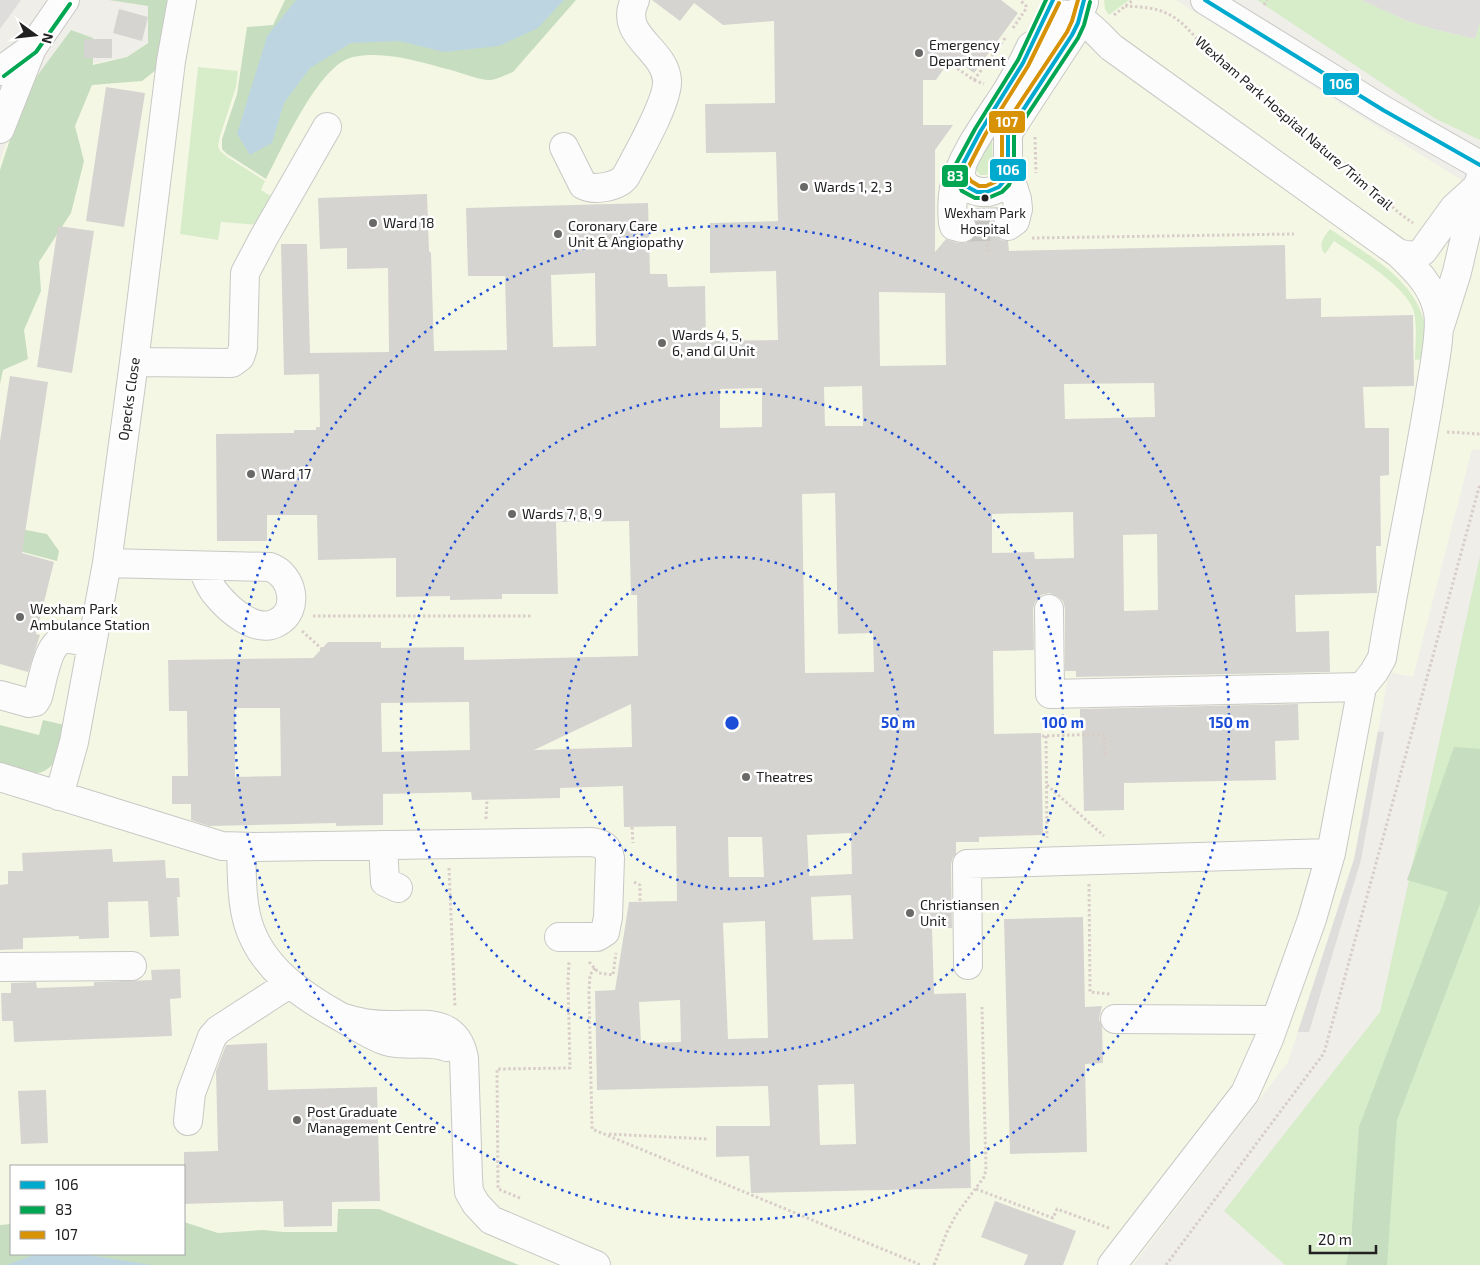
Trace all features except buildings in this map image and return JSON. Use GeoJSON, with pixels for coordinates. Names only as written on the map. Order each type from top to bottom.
{"type":"FeatureCollection","features":[{"type":"Feature","properties":{"kind":"street"},"geometry":{"type":"LineString","coordinates":[[0,129],[32,48],[65,0]]}},
{"type":"Feature","properties":{"kind":"street","name":"Opecks Close"},"geometry":{"type":"LineString","coordinates":[[59,796],[74,742],[107,563],[134,362],[170,61],[182,0]]}},
{"type":"Feature","properties":{"kind":"street"},"geometry":{"type":"LineString","coordinates":[[564,147],[583,185],[593,188],[615,184],[624,180],[655,118],[664,99],[667,79],[661,61],[641,40],[634,29],[632,10],[635,0]]}},
{"type":"Feature","properties":{"kind":"street"},"geometry":{"type":"LineString","coordinates":[[1023,63],[1053,0]]}},
{"type":"Feature","properties":{"kind":"street"},"geometry":{"type":"LineString","coordinates":[[1205,0],[1383,110],[1471,188]]}},
{"type":"Feature","properties":{"kind":"street"},"geometry":{"type":"LineString","coordinates":[[962,228],[954,226],[952,220],[954,187],[962,166],[980,132],[1041,35],[1056,16],[1091,14]]}},
{"type":"Feature","properties":{"kind":"street"},"geometry":{"type":"LineString","coordinates":[[1018,232],[1015,221],[1018,209],[1017,199],[1008,172],[1008,133],[1072,35],[1091,14]]}},
{"type":"Feature","properties":{"kind":"street"},"geometry":{"type":"LineString","coordinates":[[1091,14],[1111,47],[1334,206],[1405,252],[1417,256],[1423,252],[1471,188]]}},
{"type":"Feature","properties":{"kind":"street"},"geometry":{"type":"LineString","coordinates":[[0,71],[32,48]]}},
{"type":"Feature","properties":{"kind":"street"},"geometry":{"type":"LineString","coordinates":[[980,132],[986,126],[995,125],[1008,133]]}},
{"type":"Feature","properties":{"kind":"street"},"geometry":{"type":"LineString","coordinates":[[134,362],[232,363],[240,357],[243,348],[245,273],[264,236],[327,127]]}},
{"type":"Feature","properties":{"kind":"street"},"geometry":{"type":"LineString","coordinates":[[962,166],[961,176],[963,182],[971,189],[982,192],[993,191],[999,187],[1008,172]]}},
{"type":"Feature","properties":{"kind":"street"},"geometry":{"type":"LineString","coordinates":[[1431,290],[1439,264],[1458,225],[1471,188]]}},
{"type":"Feature","properties":{"kind":"street"},"geometry":{"type":"LineString","coordinates":[[1438,332],[1459,265],[1471,188]]}},
{"type":"Feature","properties":{"kind":"street"},"geometry":{"type":"LineString","coordinates":[[1112,1265],[1244,1093],[1269,1039],[1312,919],[1331,853],[1362,687],[1382,658],[1424,430],[1438,332],[1438,312],[1431,290],[1405,252]]}},
{"type":"Feature","properties":{"kind":"street"},"geometry":{"type":"LineString","coordinates":[[107,563],[270,568],[280,572],[287,580],[291,590],[289,608],[285,616],[281,621],[269,626],[262,626],[245,620],[216,594],[208,582],[202,567]]}},
{"type":"Feature","properties":{"kind":"street"},"geometry":{"type":"LineString","coordinates":[[1050,609],[1050,694],[1362,687]]}},
{"type":"Feature","properties":{"kind":"street"},"geometry":{"type":"LineString","coordinates":[[0,695],[29,703],[35,702],[49,656],[54,646],[62,640],[68,639],[92,645]]}},
{"type":"Feature","properties":{"kind":"street"},"geometry":{"type":"LineString","coordinates":[[0,777],[222,846],[592,842],[605,845],[609,850],[610,858],[608,917],[605,932],[597,937],[565,945]]}},
{"type":"Feature","properties":{"kind":"street"},"geometry":{"type":"LineString","coordinates":[[384,845],[385,882],[398,888]]}},
{"type":"Feature","properties":{"kind":"street"},"geometry":{"type":"LineString","coordinates":[[241,847],[242,885],[248,924],[265,956],[289,984],[310,999],[388,1041],[404,1045],[442,1045],[458,1052],[464,1064],[469,1192],[476,1204],[491,1220],[500,1226],[596,1265]]}},
{"type":"Feature","properties":{"kind":"street"},"geometry":{"type":"LineString","coordinates":[[968,965],[967,864],[1331,853]]}},
{"type":"Feature","properties":{"kind":"street"},"geometry":{"type":"LineString","coordinates":[[0,966],[132,966]]}},
{"type":"Feature","properties":{"kind":"street"},"geometry":{"type":"LineString","coordinates":[[188,1121],[191,1093],[212,1036],[218,1030],[289,984]]}},
{"type":"Feature","properties":{"kind":"street"},"geometry":{"type":"LineString","coordinates":[[1115,1007],[1276,1020]]}},
{"type":"Feature","properties":{"kind":"path"},"geometry":{"type":"LineString","coordinates":[[961,64],[958,69],[974,80],[1024,12],[1026,6],[1020,0]]}},
{"type":"Feature","properties":{"kind":"path"},"geometry":{"type":"LineString","coordinates":[[1091,14],[1125,6],[1133,0]]}},
{"type":"Feature","properties":{"kind":"path"},"geometry":{"type":"LineString","coordinates":[[1264,5],[1267,0]]}},
{"type":"Feature","properties":{"kind":"path","name":"Wexham Park Hospital Nature/Trim Trail"},"geometry":{"type":"LineString","coordinates":[[1125,6],[1147,8],[1166,13],[1182,23],[1201,45],[1319,141],[1399,213],[1413,221],[1405,252]]}},
{"type":"Feature","properties":{"kind":"path"},"geometry":{"type":"LineString","coordinates":[[1018,232],[1294,234]]}},
{"type":"Feature","properties":{"kind":"path"},"geometry":{"type":"LineString","coordinates":[[1424,430],[1480,434]]}},
{"type":"Feature","properties":{"kind":"path"},"geometry":{"type":"LineString","coordinates":[[1166,1265],[1324,1053],[1480,484]]}},
{"type":"Feature","properties":{"kind":"path"},"geometry":{"type":"LineString","coordinates":[[285,616],[533,616]]}},
{"type":"Feature","properties":{"kind":"path"},"geometry":{"type":"LineString","coordinates":[[1047,862],[1047,784],[1044,736],[1104,734],[1105,757]]}},
{"type":"Feature","properties":{"kind":"path"},"geometry":{"type":"LineString","coordinates":[[1047,784],[1113,844],[1101,860],[1090,992],[1115,1007]]}},
{"type":"Feature","properties":{"kind":"path"},"geometry":{"type":"LineString","coordinates":[[486,826],[487,800]]}},
{"type":"Feature","properties":{"kind":"path"},"geometry":{"type":"LineString","coordinates":[[632,826],[633,845]]}},
{"type":"Feature","properties":{"kind":"path"},"geometry":{"type":"LineString","coordinates":[[448,844],[455,1016]]}},
{"type":"Feature","properties":{"kind":"path"},"geometry":{"type":"LineString","coordinates":[[630,888],[634,882],[634,873]]}},
{"type":"Feature","properties":{"kind":"path"},"geometry":{"type":"LineString","coordinates":[[634,882],[640,884],[640,901]]}},
{"type":"Feature","properties":{"kind":"path"},"geometry":{"type":"LineString","coordinates":[[520,1198],[498,1189],[497,1068],[570,1068],[568,972],[565,945]]}},
{"type":"Feature","properties":{"kind":"path"},"geometry":{"type":"LineString","coordinates":[[586,959],[599,973],[612,975],[617,948]]}},
{"type":"Feature","properties":{"kind":"path"},"geometry":{"type":"LineString","coordinates":[[595,968],[590,975],[589,992],[592,1129],[921,1265]]}},
{"type":"Feature","properties":{"kind":"path"},"geometry":{"type":"LineString","coordinates":[[934,1265],[956,1215],[984,1177],[986,1160],[982,1007]]}},
{"type":"Feature","properties":{"kind":"path"},"geometry":{"type":"LineString","coordinates":[[605,1134],[708,1139]]}},
{"type":"Feature","properties":{"kind":"path"},"geometry":{"type":"LineString","coordinates":[[976,1189],[1053,1218],[1057,1209],[1134,1237]]}},
{"type":"Feature","properties":{"kind":"shaded area"},"geometry":{"type":"Polygon","coordinates":[[[0,0],[21,0],[0,29],[0,0]]]}},
{"type":"Feature","properties":{"kind":"shaded area","name":"Wexham Park Hospital"},"geometry":{"type":"Polygon","coordinates":[[[121,0],[1176,0],[1480,192],[1480,450],[1472,449],[1413,677],[1389,672],[1354,859],[1288,1062],[1133,1265],[453,1265],[185,1242],[185,1165],[10,1165],[10,1238],[0,1237],[0,161],[12,125],[36,74],[127,57],[148,42],[148,6],[121,0]]]}},
{"type":"Feature","properties":{"kind":"shaded area"},"geometry":{"type":"Polygon","coordinates":[[[1361,0],[1480,0],[1480,23],[1475,39],[1407,21],[1361,0]]]}},
{"type":"Feature","properties":{"kind":"shaded area"},"geometry":{"type":"Polygon","coordinates":[[[1369,731],[1384,732],[1361,860],[1309,1032],[1291,1032],[1369,731]]]}},
{"type":"Feature","properties":{"kind":"green space"},"geometry":{"type":"Polygon","coordinates":[[[109,0],[173,0],[165,63],[142,81],[92,85],[75,126],[84,161],[71,213],[39,262],[41,291],[24,330],[28,359],[3,370],[0,384],[0,170],[14,127],[37,76],[71,30],[93,38],[93,65],[127,57],[148,43],[148,6],[109,0]]]}},
{"type":"Feature","properties":{"kind":"green space"},"geometry":{"type":"Polygon","coordinates":[[[285,0],[576,0],[513,72],[494,79],[488,80],[390,56],[365,55],[353,57],[340,63],[327,75],[303,109],[266,179],[227,154],[222,149],[222,139],[237,94],[247,27],[273,25],[285,0]]]}},
{"type":"Feature","properties":{"kind":"green space"},"geometry":{"type":"Polygon","coordinates":[[[1104,0],[1129,0],[1109,15],[1105,9],[1104,0]]]}},
{"type":"Feature","properties":{"kind":"green space"},"geometry":{"type":"Polygon","coordinates":[[[1257,0],[1361,0],[1407,21],[1475,39],[1480,23],[1480,140],[1436,119],[1257,0]]]}},
{"type":"Feature","properties":{"kind":"green space"},"geometry":{"type":"Polygon","coordinates":[[[198,67],[238,71],[236,87],[218,146],[220,151],[226,156],[265,181],[261,190],[274,198],[258,225],[221,222],[218,240],[180,234],[198,67]]]}},
{"type":"Feature","properties":{"kind":"green space"},"geometry":{"type":"Polygon","coordinates":[[[992,137],[993,169],[987,175],[980,175],[975,169],[979,152],[992,137]]]}},
{"type":"Feature","properties":{"kind":"green space"},"geometry":{"type":"Polygon","coordinates":[[[1330,229],[1387,269],[1411,294],[1420,308],[1425,325],[1424,359],[1415,360],[1415,321],[1413,309],[1408,300],[1390,281],[1334,241],[1325,254],[1321,244],[1330,229]]]}},
{"type":"Feature","properties":{"kind":"green space"},"geometry":{"type":"Polygon","coordinates":[[[0,525],[47,534],[59,551],[57,561],[0,546],[0,525]]]}},
{"type":"Feature","properties":{"kind":"green space"},"geometry":{"type":"Polygon","coordinates":[[[1480,556],[1480,1265],[1285,1265],[1224,1211],[1380,1012],[1480,556]]]}},
{"type":"Feature","properties":{"kind":"green space"},"geometry":{"type":"Polygon","coordinates":[[[43,720],[65,725],[60,750],[47,770],[39,773],[30,773],[0,765],[0,725],[39,735],[43,720]]]}},
{"type":"Feature","properties":{"kind":"green space"},"geometry":{"type":"Polygon","coordinates":[[[1454,747],[1480,749],[1480,904],[1397,1120],[1387,1265],[1346,1265],[1351,1242],[1359,1127],[1448,892],[1407,880],[1454,747]]]}},
{"type":"Feature","properties":{"kind":"green space"},"geometry":{"type":"Polygon","coordinates":[[[338,1209],[379,1209],[519,1265],[0,1265],[0,1225],[10,1224],[10,1255],[185,1255],[185,1222],[218,1233],[263,1230],[337,1232],[338,1209]]]}},
{"type":"Feature","properties":{"kind":"water"},"geometry":{"type":"Polygon","coordinates":[[[296,0],[564,0],[538,28],[499,46],[444,52],[399,41],[351,43],[310,68],[284,103],[272,143],[250,155],[237,134],[267,36],[296,0]]]}},
{"type":"Feature","properties":{"kind":"water"},"geometry":{"type":"Polygon","coordinates":[[[34,1255],[88,1255],[152,1265],[6,1265],[34,1255]]]}},
{"type":"Feature","properties":{"kind":"tunnel"},"geometry":{"type":"LineString","coordinates":[[962,228],[1008,226]]}},
{"type":"Feature","properties":{"kind":"transit line","name":"83"},"geometry":{"type":"LineString","coordinates":[[1046,0],[1018,60],[975,129],[956,164],[955,177],[962,191],[975,198],[988,198],[1002,192],[1009,185],[1014,172],[1014,135],[1078,38],[1084,25],[1090,2]]}},
{"type":"Feature","properties":{"kind":"transit line","name":"106"},"geometry":{"type":"LineString","coordinates":[[1053,0],[1023,63],[980,132],[962,166],[961,176],[966,186],[977,192],[987,192],[999,187],[1004,181],[1008,171],[1008,133],[1072,35],[1078,23],[1084,0]]}},
{"type":"Feature","properties":{"kind":"transit line","name":"107"},"geometry":{"type":"LineString","coordinates":[[1059,3],[1028,66],[985,135],[968,168],[967,175],[971,181],[979,186],[986,186],[999,178],[1002,170],[1002,130],[1067,32],[1078,0]]}},
{"type":"Feature","properties":{"kind":"transit line","name":"106"},"geometry":{"type":"LineString","coordinates":[[1205,0],[1383,110],[1480,165]]}},
{"type":"Feature","properties":{"kind":"transit line","name":"83"},"geometry":{"type":"LineString","coordinates":[[4,76],[36,52],[70,4]]}},
{"type":"Feature","properties":{"kind":"place","name":"Emergency Department"},"geometry":{"type":"Point","coordinates":[919,53]}},
{"type":"Feature","properties":{"kind":"place","name":"Wards 1, 2, 3"},"geometry":{"type":"Point","coordinates":[804,187]}},
{"type":"Feature","properties":{"kind":"place","name":"Wexham Park Hospital"},"geometry":{"type":"Point","coordinates":[985,198]}},
{"type":"Feature","properties":{"kind":"place","name":"Ward 18"},"geometry":{"type":"Point","coordinates":[373,223]}},
{"type":"Feature","properties":{"kind":"place","name":"Coronary Care Unit & Angiopathy"},"geometry":{"type":"Point","coordinates":[558,234]}},
{"type":"Feature","properties":{"kind":"place","name":"Wards 4, 5, 6, and GI Unit"},"geometry":{"type":"Point","coordinates":[662,343]}},
{"type":"Feature","properties":{"kind":"place","name":"Ward 17"},"geometry":{"type":"Point","coordinates":[251,474]}},
{"type":"Feature","properties":{"kind":"place","name":"Wards 7, 8, 9"},"geometry":{"type":"Point","coordinates":[512,514]}},
{"type":"Feature","properties":{"kind":"place","name":"Wexham Park Ambulance Station"},"geometry":{"type":"Point","coordinates":[20,617]}},
{"type":"Feature","properties":{"kind":"place","name":"Theatres"},"geometry":{"type":"Point","coordinates":[746,777]}},
{"type":"Feature","properties":{"kind":"place","name":"Christiansen Unit"},"geometry":{"type":"Point","coordinates":[910,913]}},
{"type":"Feature","properties":{"kind":"place","name":"Post Graduate Management Centre"},"geometry":{"type":"Point","coordinates":[297,1120]}}]}
